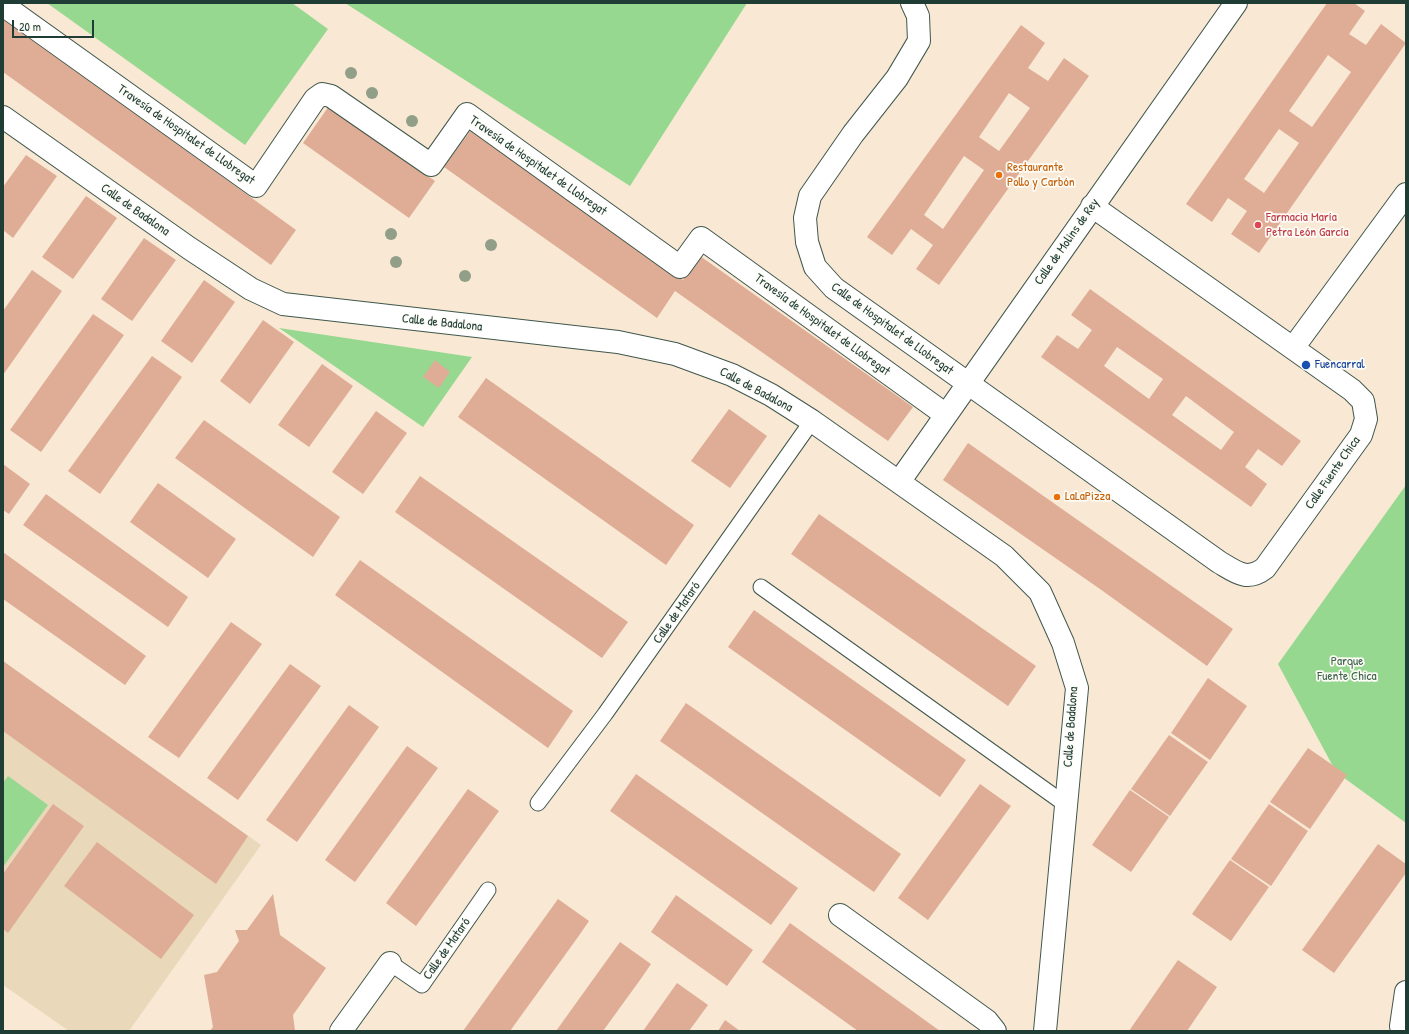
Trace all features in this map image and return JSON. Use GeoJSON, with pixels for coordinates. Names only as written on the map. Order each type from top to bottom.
{"type":"FeatureCollection","features":[{"type":"Feature","properties":{"kind":"street","name":"Calle de Hospitalet de Llobregat"},"geometry":{"type":"LineString","coordinates":[[912,3],[918,16],[919,41],[897,78],[853,134],[810,196],[805,218],[807,242],[815,266],[834,288],[1219,562]]}},
{"type":"Feature","properties":{"kind":"street","name":"Calle de Molins de Rey"},"geometry":{"type":"LineString","coordinates":[[899,482],[1236,3]]}},
{"type":"Feature","properties":{"kind":"street","name":"Travesía de Hospitalet de Llobregat"},"geometry":{"type":"LineString","coordinates":[[3,5],[256,186],[315,99],[322,94],[331,96],[431,165],[467,114],[680,267],[701,238],[946,414]]}},
{"type":"Feature","properties":{"kind":"street","name":"Calle de Badalona"},"geometry":{"type":"LineString","coordinates":[[3,117],[189,248],[250,288],[284,304],[618,342],[675,354],[732,375],[771,395],[812,421],[1004,556],[1040,592],[1061,636],[1076,688],[1045,1031]]}},
{"type":"Feature","properties":{"kind":"street"},"geometry":{"type":"LineString","coordinates":[[1293,348],[1406,194]]}},
{"type":"Feature","properties":{"kind":"street","name":"Calle Fuente Chica"},"geometry":{"type":"LineString","coordinates":[[1092,206],[1352,390],[1364,401],[1366,419],[1361,435],[1266,568],[1257,574],[1247,575],[1236,572],[1219,562]]}},
{"type":"Feature","properties":{"kind":"street"},"geometry":{"type":"LineString","coordinates":[[840,915],[987,1021],[995,1031]]}},
{"type":"Feature","properties":{"kind":"street","name":"Calle de Mataró"},"geometry":{"type":"LineString","coordinates":[[341,1031],[390,962]]}},
{"type":"Feature","properties":{"kind":"street"},"geometry":{"type":"LineString","coordinates":[[1402,1031],[1406,992]]}},
{"type":"Feature","properties":{"kind":"lane","name":"Calle de Mataró"},"geometry":{"type":"LineString","coordinates":[[538,802],[606,714],[812,421]]}},
{"type":"Feature","properties":{"kind":"lane"},"geometry":{"type":"LineString","coordinates":[[761,586],[1066,804]]}},
{"type":"Feature","properties":{"kind":"lane","name":"Calle de Mataró"},"geometry":{"type":"LineString","coordinates":[[390,962],[422,985],[488,890]]}},
{"type":"Feature","properties":{"kind":"shaded area"},"geometry":{"type":"Polygon","coordinates":[[[3,661],[261,845],[129,1031],[69,1031],[3,985],[3,661]]]}},
{"type":"Feature","properties":{"kind":"green space"},"geometry":{"type":"Polygon","coordinates":[[[47,3],[292,3],[328,29],[245,145],[47,3]]]}},
{"type":"Feature","properties":{"kind":"green space"},"geometry":{"type":"Polygon","coordinates":[[[345,3],[747,3],[630,186],[345,3]]]}},
{"type":"Feature","properties":{"kind":"green space"},"geometry":{"type":"Polygon","coordinates":[[[279,328],[472,357],[423,427],[279,328]]]}},
{"type":"Feature","properties":{"kind":"green space","name":"Parque Fuente Chica"},"geometry":{"type":"Polygon","coordinates":[[[1406,485],[1406,823],[1336,772],[1278,664],[1406,485]]]}},
{"type":"Feature","properties":{"kind":"green space"},"geometry":{"type":"Polygon","coordinates":[[[8,776],[48,805],[3,867],[3,783],[8,776]]]}},
{"type":"Feature","properties":{"kind":"building"},"geometry":{"type":"Polygon","coordinates":[[[1327,3],[1354,3],[1365,11],[1349,34],[1366,45],[1381,24],[1406,43],[1259,253],[1231,234],[1247,211],[1228,198],[1212,222],[1186,204],[1327,3]],[[1328,55],[1289,111],[1312,127],[1351,72],[1328,55]],[[1279,129],[1244,179],[1264,193],[1299,143],[1279,129]]]}},
{"type":"Feature","properties":{"kind":"building"},"geometry":{"type":"Polygon","coordinates":[[[3,18],[296,230],[271,265],[3,72],[3,18]]]}},
{"type":"Feature","properties":{"kind":"building"},"geometry":{"type":"Polygon","coordinates":[[[1021,25],[1045,43],[1028,68],[1048,81],[1064,58],[1089,76],[939,285],[916,269],[933,245],[911,229],[892,255],[867,237],[1021,25]],[[1009,93],[979,137],[999,151],[1030,108],[1009,93]],[[964,156],[924,215],[943,229],[984,170],[964,156]]]}},
{"type":"Feature","properties":{"kind":"building"},"geometry":{"type":"Polygon","coordinates":[[[329,106],[435,181],[409,218],[303,143],[329,106]]]}},
{"type":"Feature","properties":{"kind":"building"},"geometry":{"type":"Polygon","coordinates":[[[471,130],[683,280],[700,256],[913,407],[888,441],[675,291],[657,318],[444,167],[471,130]]]}},
{"type":"Feature","properties":{"kind":"building"},"geometry":{"type":"Polygon","coordinates":[[[26,155],[57,176],[13,238],[3,230],[3,187],[26,155]]]}},
{"type":"Feature","properties":{"kind":"building"},"geometry":{"type":"Polygon","coordinates":[[[86,196],[117,218],[73,279],[42,257],[86,196]]]}},
{"type":"Feature","properties":{"kind":"building"},"geometry":{"type":"Polygon","coordinates":[[[144,238],[176,260],[132,321],[101,299],[144,238]]]}},
{"type":"Feature","properties":{"kind":"building"},"geometry":{"type":"Polygon","coordinates":[[[32,270],[62,291],[3,375],[3,311],[32,270]]]}},
{"type":"Feature","properties":{"kind":"building"},"geometry":{"type":"Polygon","coordinates":[[[204,280],[235,302],[192,363],[161,341],[204,280]]]}},
{"type":"Feature","properties":{"kind":"building"},"geometry":{"type":"Polygon","coordinates":[[[1090,289],[1301,441],[1282,466],[1258,449],[1245,467],[1267,484],[1251,507],[1041,357],[1057,335],[1078,349],[1092,330],[1071,315],[1090,289]],[[1117,347],[1104,366],[1149,399],[1163,379],[1117,347]],[[1186,396],[1172,415],[1221,450],[1234,432],[1186,396]]]}},
{"type":"Feature","properties":{"kind":"building"},"geometry":{"type":"Polygon","coordinates":[[[93,314],[124,335],[41,452],[10,430],[93,314]]]}},
{"type":"Feature","properties":{"kind":"building"},"geometry":{"type":"Polygon","coordinates":[[[263,320],[294,342],[250,404],[220,381],[263,320]]]}},
{"type":"Feature","properties":{"kind":"building"},"geometry":{"type":"Polygon","coordinates":[[[152,356],[182,377],[100,494],[68,471],[152,356]]]}},
{"type":"Feature","properties":{"kind":"building"},"geometry":{"type":"Polygon","coordinates":[[[435,360],[450,372],[439,388],[423,377],[435,360]]]}},
{"type":"Feature","properties":{"kind":"building"},"geometry":{"type":"Polygon","coordinates":[[[322,364],[353,386],[309,447],[278,425],[322,364]]]}},
{"type":"Feature","properties":{"kind":"building"},"geometry":{"type":"Polygon","coordinates":[[[486,378],[694,525],[666,565],[458,417],[486,378]]]}},
{"type":"Feature","properties":{"kind":"building"},"geometry":{"type":"Polygon","coordinates":[[[729,409],[767,436],[730,488],[691,461],[729,409]]]}},
{"type":"Feature","properties":{"kind":"building"},"geometry":{"type":"Polygon","coordinates":[[[376,411],[407,433],[363,494],[332,472],[376,411]]]}},
{"type":"Feature","properties":{"kind":"building"},"geometry":{"type":"Polygon","coordinates":[[[204,420],[340,517],[313,557],[175,458],[204,420]]]}},
{"type":"Feature","properties":{"kind":"building"},"geometry":{"type":"Polygon","coordinates":[[[968,443],[1233,629],[1207,666],[1100,589],[943,480],[968,443]]]}},
{"type":"Feature","properties":{"kind":"building"},"geometry":{"type":"Polygon","coordinates":[[[3,464],[30,484],[9,514],[3,510],[3,464]]]}},
{"type":"Feature","properties":{"kind":"building"},"geometry":{"type":"Polygon","coordinates":[[[420,476],[628,622],[602,658],[395,512],[420,476]]]}},
{"type":"Feature","properties":{"kind":"building"},"geometry":{"type":"Polygon","coordinates":[[[158,483],[236,539],[208,578],[130,522],[158,483]]]}},
{"type":"Feature","properties":{"kind":"building"},"geometry":{"type":"Polygon","coordinates":[[[46,494],[188,597],[168,627],[23,525],[46,494]]]}},
{"type":"Feature","properties":{"kind":"building"},"geometry":{"type":"Polygon","coordinates":[[[819,514],[1036,666],[1008,706],[791,554],[819,514]]]}},
{"type":"Feature","properties":{"kind":"building"},"geometry":{"type":"Polygon","coordinates":[[[3,552],[146,656],[125,685],[3,599],[3,552]]]}},
{"type":"Feature","properties":{"kind":"building"},"geometry":{"type":"Polygon","coordinates":[[[360,560],[573,711],[548,748],[335,595],[360,560]]]}},
{"type":"Feature","properties":{"kind":"building"},"geometry":{"type":"Polygon","coordinates":[[[754,610],[966,760],[940,797],[728,647],[754,610]]]}},
{"type":"Feature","properties":{"kind":"building"},"geometry":{"type":"Polygon","coordinates":[[[231,622],[262,644],[179,758],[148,737],[231,622]]]}},
{"type":"Feature","properties":{"kind":"building"},"geometry":{"type":"Polygon","coordinates":[[[3,661],[248,836],[216,884],[3,731],[3,661]]]}},
{"type":"Feature","properties":{"kind":"building"},"geometry":{"type":"Polygon","coordinates":[[[290,664],[321,686],[238,800],[207,778],[290,664]]]}},
{"type":"Feature","properties":{"kind":"building"},"geometry":{"type":"Polygon","coordinates":[[[1208,678],[1247,706],[1210,760],[1171,733],[1208,678]]]}},
{"type":"Feature","properties":{"kind":"building"},"geometry":{"type":"Polygon","coordinates":[[[686,703],[901,854],[874,892],[660,741],[686,703]]]}},
{"type":"Feature","properties":{"kind":"building"},"geometry":{"type":"Polygon","coordinates":[[[349,705],[379,727],[297,842],[266,820],[349,705]]]}},
{"type":"Feature","properties":{"kind":"building"},"geometry":{"type":"Polygon","coordinates":[[[1169,735],[1208,762],[1170,816],[1131,789],[1169,735]]]}},
{"type":"Feature","properties":{"kind":"building"},"geometry":{"type":"Polygon","coordinates":[[[407,746],[438,768],[355,882],[325,860],[407,746]]]}},
{"type":"Feature","properties":{"kind":"building"},"geometry":{"type":"Polygon","coordinates":[[[1308,748],[1347,775],[1310,829],[1270,802],[1308,748]]]}},
{"type":"Feature","properties":{"kind":"building"},"geometry":{"type":"Polygon","coordinates":[[[636,774],[798,888],[771,925],[610,811],[636,774]]]}},
{"type":"Feature","properties":{"kind":"building"},"geometry":{"type":"Polygon","coordinates":[[[980,784],[1011,806],[928,920],[898,898],[980,784]]]}},
{"type":"Feature","properties":{"kind":"building"},"geometry":{"type":"Polygon","coordinates":[[[468,789],[499,811],[416,926],[386,903],[468,789]]]}},
{"type":"Feature","properties":{"kind":"building"},"geometry":{"type":"Polygon","coordinates":[[[1130,790],[1169,817],[1131,872],[1092,845],[1130,790]]]}},
{"type":"Feature","properties":{"kind":"building"},"geometry":{"type":"Polygon","coordinates":[[[53,804],[84,826],[8,933],[3,929],[3,874],[53,804]]]}},
{"type":"Feature","properties":{"kind":"building"},"geometry":{"type":"Polygon","coordinates":[[[1269,804],[1308,831],[1271,886],[1231,859],[1269,804]]]}},
{"type":"Feature","properties":{"kind":"building"},"geometry":{"type":"Polygon","coordinates":[[[97,842],[194,915],[161,959],[64,886],[97,842]]]}},
{"type":"Feature","properties":{"kind":"building"},"geometry":{"type":"Polygon","coordinates":[[[1378,844],[1406,864],[1406,873],[1334,973],[1302,950],[1378,844]]]}},
{"type":"Feature","properties":{"kind":"building"},"geometry":{"type":"Polygon","coordinates":[[[1230,860],[1269,887],[1231,941],[1192,914],[1230,860]]]}},
{"type":"Feature","properties":{"kind":"building"},"geometry":{"type":"Polygon","coordinates":[[[273,894],[280,935],[326,968],[293,1015],[295,1031],[210,1031],[213,1027],[204,975],[217,972],[239,941],[235,930],[247,930],[273,894]]]}},
{"type":"Feature","properties":{"kind":"building"},"geometry":{"type":"Polygon","coordinates":[[[676,895],[753,950],[727,986],[651,932],[676,895]]]}},
{"type":"Feature","properties":{"kind":"building"},"geometry":{"type":"Polygon","coordinates":[[[558,899],[589,921],[578,937],[510,1031],[463,1031],[558,899]]]}},
{"type":"Feature","properties":{"kind":"building"},"geometry":{"type":"Polygon","coordinates":[[[790,923],[940,1031],[858,1031],[762,962],[790,923]]]}},
{"type":"Feature","properties":{"kind":"building"},"geometry":{"type":"Polygon","coordinates":[[[620,942],[651,964],[640,980],[603,1031],[556,1031],[620,942]]]}},
{"type":"Feature","properties":{"kind":"building"},"geometry":{"type":"Polygon","coordinates":[[[1178,960],[1217,987],[1187,1031],[1129,1031],[1178,960]]]}},
{"type":"Feature","properties":{"kind":"building"},"geometry":{"type":"Polygon","coordinates":[[[677,983],[708,1005],[689,1031],[643,1031],[677,983]]]}},
{"type":"Feature","properties":{"kind":"building"},"geometry":{"type":"Polygon","coordinates":[[[725,1020],[740,1031],[718,1031],[725,1020]]]}},
{"type":"Feature","properties":{"kind":"place","name":"Restaurante Pollo y Carbón"},"geometry":{"type":"Point","coordinates":[999,175]}},
{"type":"Feature","properties":{"kind":"place","name":"Farmacia María Petra León García"},"geometry":{"type":"Point","coordinates":[1258,225]}},
{"type":"Feature","properties":{"kind":"place","name":"Fuencarral"},"geometry":{"type":"Point","coordinates":[1306,365]}},
{"type":"Feature","properties":{"kind":"place","name":"LaLaPizza"},"geometry":{"type":"Point","coordinates":[1057,497]}}]}
